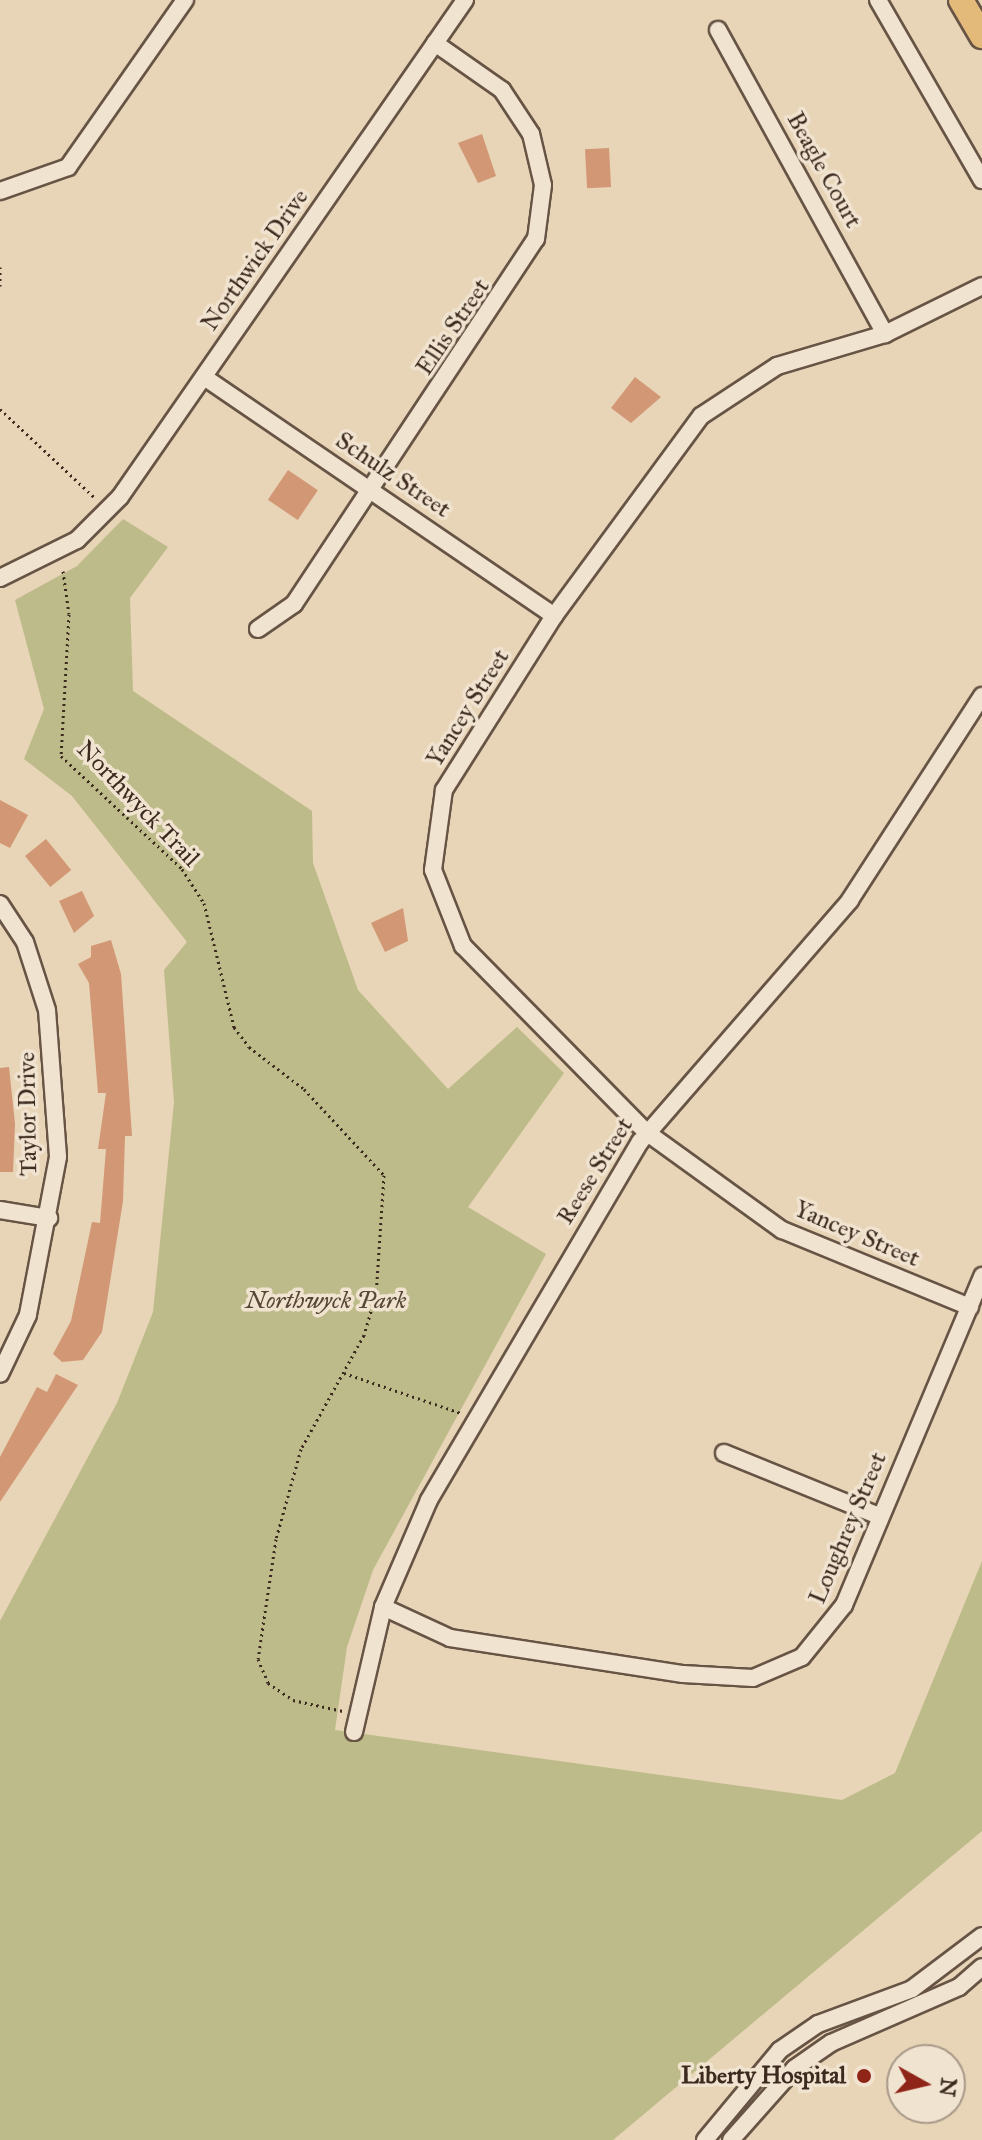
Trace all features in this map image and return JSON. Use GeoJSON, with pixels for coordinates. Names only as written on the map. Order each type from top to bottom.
{"type":"FeatureCollection","features":[{"type":"Feature","properties":{"kind":"highway"},"geometry":{"type":"LineString","coordinates":[[961,0],[982,36]]}},
{"type":"Feature","properties":{"kind":"street"},"geometry":{"type":"LineString","coordinates":[[0,191],[68,167],[185,0]]}},
{"type":"Feature","properties":{"kind":"street","name":"Northwick Drive"},"geometry":{"type":"LineString","coordinates":[[0,578],[77,540],[120,497],[465,0]]}},
{"type":"Feature","properties":{"kind":"street"},"geometry":{"type":"LineString","coordinates":[[878,0],[982,180]]}},
{"type":"Feature","properties":{"kind":"street","name":"Beagle Court"},"geometry":{"type":"LineString","coordinates":[[718,30],[885,334]]}},
{"type":"Feature","properties":{"kind":"street","name":"Ellis Street"},"geometry":{"type":"LineString","coordinates":[[258,629],[294,604],[524,264],[542,212],[540,160],[518,109],[435,43]]}},
{"type":"Feature","properties":{"kind":"street","name":"Yancey Street"},"geometry":{"type":"LineString","coordinates":[[970,1307],[782,1230],[646,1132],[463,946],[433,870],[444,790],[554,616],[701,416],[777,366],[885,334],[982,286]]}},
{"type":"Feature","properties":{"kind":"street","name":"Schulz Street"},"geometry":{"type":"LineString","coordinates":[[204,377],[554,616]]}},
{"type":"Feature","properties":{"kind":"street","name":"Reese Street"},"geometry":{"type":"LineString","coordinates":[[354,1732],[383,1607],[429,1500],[646,1132],[850,900],[982,696]]}},
{"type":"Feature","properties":{"kind":"street","name":"Taylor Drive"},"geometry":{"type":"LineString","coordinates":[[0,904],[25,942],[47,1010],[58,1157],[49,1218],[28,1315],[0,1374]]}},
{"type":"Feature","properties":{"kind":"street"},"geometry":{"type":"LineString","coordinates":[[0,1210],[49,1218]]}},
{"type":"Feature","properties":{"kind":"street","name":"Loughrey Street"},"geometry":{"type":"LineString","coordinates":[[383,1607],[450,1638],[753,1678],[802,1657],[828,1632],[982,1276]]}},
{"type":"Feature","properties":{"kind":"street"},"geometry":{"type":"LineString","coordinates":[[724,1453],[879,1516]]}},
{"type":"Feature","properties":{"kind":"street"},"geometry":{"type":"LineString","coordinates":[[705,2140],[780,2050],[818,2024],[912,1989],[982,1936]]}},
{"type":"Feature","properties":{"kind":"street"},"geometry":{"type":"LineString","coordinates":[[731,2140],[795,2068],[855,2032],[959,1987],[982,1967]]}},
{"type":"Feature","properties":{"kind":"path"},"geometry":{"type":"LineString","coordinates":[[0,267],[0,286]]}},
{"type":"Feature","properties":{"kind":"path"},"geometry":{"type":"LineString","coordinates":[[0,409],[89,494]]}},
{"type":"Feature","properties":{"kind":"path","name":"Northwyck Trail"},"geometry":{"type":"LineString","coordinates":[[63,571],[69,614],[61,756],[182,869],[204,903],[234,1027],[249,1047],[304,1089],[384,1175],[383,1266],[364,1335],[301,1449],[276,1539],[258,1659],[268,1683],[293,1700],[359,1712]]}},
{"type":"Feature","properties":{"kind":"path"},"geometry":{"type":"LineString","coordinates":[[344,1373],[464,1414]]}},
{"type":"Feature","properties":{"kind":"green space","name":"Northwyck Park"},"geometry":{"type":"Polygon","coordinates":[[[123,519],[168,547],[130,598],[133,691],[312,811],[313,863],[358,990],[448,1089],[517,1027],[564,1073],[468,1207],[546,1254],[373,1570],[347,1647],[335,1730],[842,1800],[895,1773],[982,1561],[982,1831],[613,2140],[0,2140],[0,1621],[117,1403],[153,1312],[174,1102],[164,970],[187,942],[72,796],[24,759],[44,709],[15,600],[77,566],[123,519]]]}},
{"type":"Feature","properties":{"kind":"building"},"geometry":{"type":"Polygon","coordinates":[[[482,134],[496,176],[478,183],[458,143],[482,134]]]}},
{"type":"Feature","properties":{"kind":"building"},"geometry":{"type":"Polygon","coordinates":[[[609,148],[611,187],[587,188],[585,149],[609,148]]]}},
{"type":"Feature","properties":{"kind":"building"},"geometry":{"type":"Polygon","coordinates":[[[635,377],[661,397],[631,423],[611,408],[635,377]]]}},
{"type":"Feature","properties":{"kind":"building"},"geometry":{"type":"Polygon","coordinates":[[[288,470],[318,490],[298,520],[268,500],[288,470]]]}},
{"type":"Feature","properties":{"kind":"building"},"geometry":{"type":"Polygon","coordinates":[[[0,800],[28,815],[10,848],[0,843],[0,800]]]}},
{"type":"Feature","properties":{"kind":"building"},"geometry":{"type":"Polygon","coordinates":[[[46,839],[71,870],[50,887],[25,856],[46,839]]]}},
{"type":"Feature","properties":{"kind":"building"},"geometry":{"type":"Polygon","coordinates":[[[82,891],[94,916],[74,933],[59,901],[82,891]]]}},
{"type":"Feature","properties":{"kind":"building"},"geometry":{"type":"Polygon","coordinates":[[[403,908],[408,941],[385,952],[371,923],[403,908]]]}},
{"type":"Feature","properties":{"kind":"building"},"geometry":{"type":"Polygon","coordinates":[[[111,940],[121,974],[132,1136],[125,1136],[123,1201],[102,1332],[83,1360],[62,1362],[53,1354],[71,1321],[92,1222],[100,1223],[106,1149],[98,1149],[106,1093],[98,1093],[89,983],[78,964],[91,957],[91,946],[111,940]]]}},
{"type":"Feature","properties":{"kind":"building"},"geometry":{"type":"Polygon","coordinates":[[[9,1067],[15,1124],[13,1172],[0,1172],[0,1068],[9,1067]]]}},
{"type":"Feature","properties":{"kind":"building"},"geometry":{"type":"Polygon","coordinates":[[[56,1374],[78,1385],[0,1502],[0,1457],[37,1387],[47,1392],[56,1374]]]}},
{"type":"Feature","properties":{"kind":"place","name":"Liberty Hospital"},"geometry":{"type":"Point","coordinates":[864,2076]}}]}
